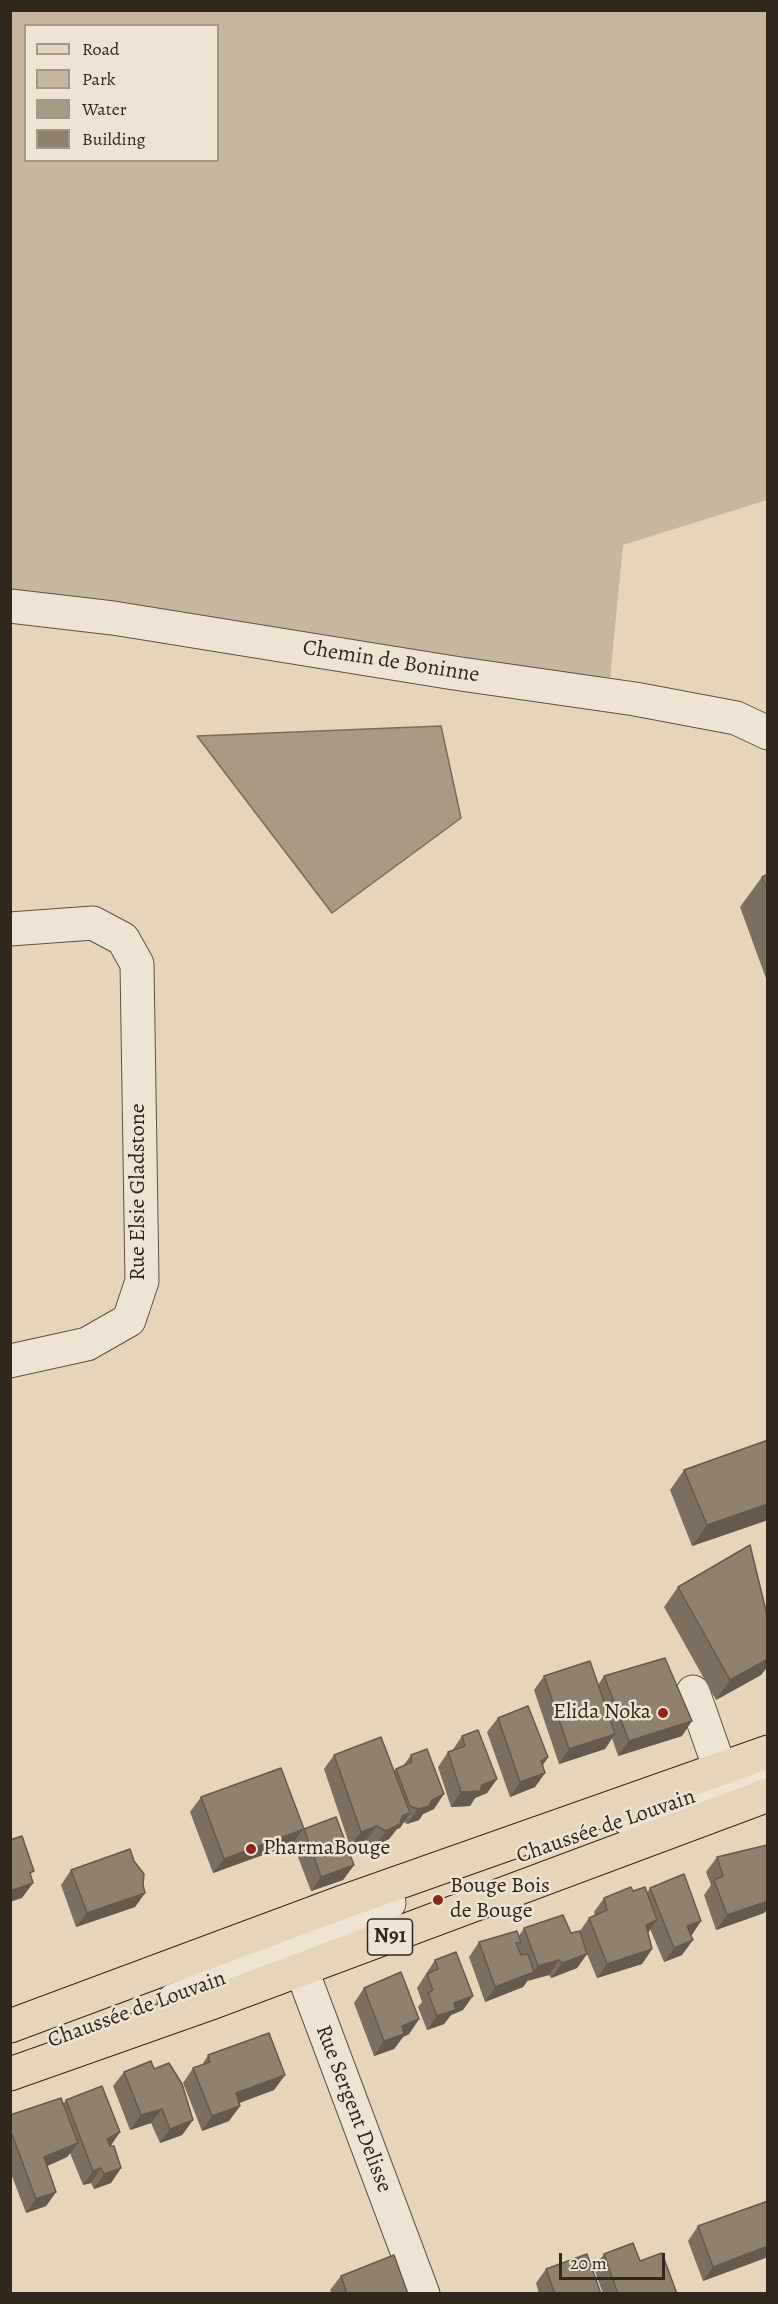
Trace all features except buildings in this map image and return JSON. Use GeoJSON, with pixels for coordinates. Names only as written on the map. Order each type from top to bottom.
{"type":"FeatureCollection","features":[{"type":"Feature","properties":{"kind":"main road","name":"Chaussée de Louvain"},"geometry":{"type":"LineString","coordinates":[[10,2074],[293,1946],[720,1769],[768,1752]]}},
{"type":"Feature","properties":{"kind":"main road","name":"Chaussée de Louvain"},"geometry":{"type":"LineString","coordinates":[[10,2026],[293,1946],[768,1795]]}},
{"type":"Feature","properties":{"kind":"street","name":"Chemin de Boninne"},"geometry":{"type":"LineString","coordinates":[[10,606],[113,618],[454,673],[635,699],[736,718],[768,733]]}},
{"type":"Feature","properties":{"kind":"street","name":"Rue Elsie Gladstone"},"geometry":{"type":"LineString","coordinates":[[10,929],[93,923],[123,939],[137,964],[142,1281],[129,1320],[87,1344],[10,1361]]}},
{"type":"Feature","properties":{"kind":"street"},"geometry":{"type":"LineString","coordinates":[[693,1692],[720,1769]]}},
{"type":"Feature","properties":{"kind":"street","name":"Chaussée de Louvain"},"geometry":{"type":"LineString","coordinates":[[10,2056],[206,1989],[359,1914],[598,1827],[768,1772]]}},
{"type":"Feature","properties":{"kind":"street","name":"Rue Sergent Delisse"},"geometry":{"type":"LineString","coordinates":[[293,1946],[423,2294]]}},
{"type":"Feature","properties":{"kind":"green space"},"geometry":{"type":"Polygon","coordinates":[[[11,11],[767,11],[767,500],[623,545],[610,679],[11,592],[11,11]]]}},
{"type":"Feature","properties":{"kind":"water"},"geometry":{"type":"Polygon","coordinates":[[[441,726],[461,818],[332,913],[197,736],[441,726]]]}},
{"type":"Feature","properties":{"kind":"place","name":"Elida Noka"},"geometry":{"type":"Point","coordinates":[663,1713]}},
{"type":"Feature","properties":{"kind":"place","name":"PharmaBouge"},"geometry":{"type":"Point","coordinates":[251,1849]}},
{"type":"Feature","properties":{"kind":"place","name":"Bouge Bois de Bouge"},"geometry":{"type":"Point","coordinates":[438,1900]}}]}
